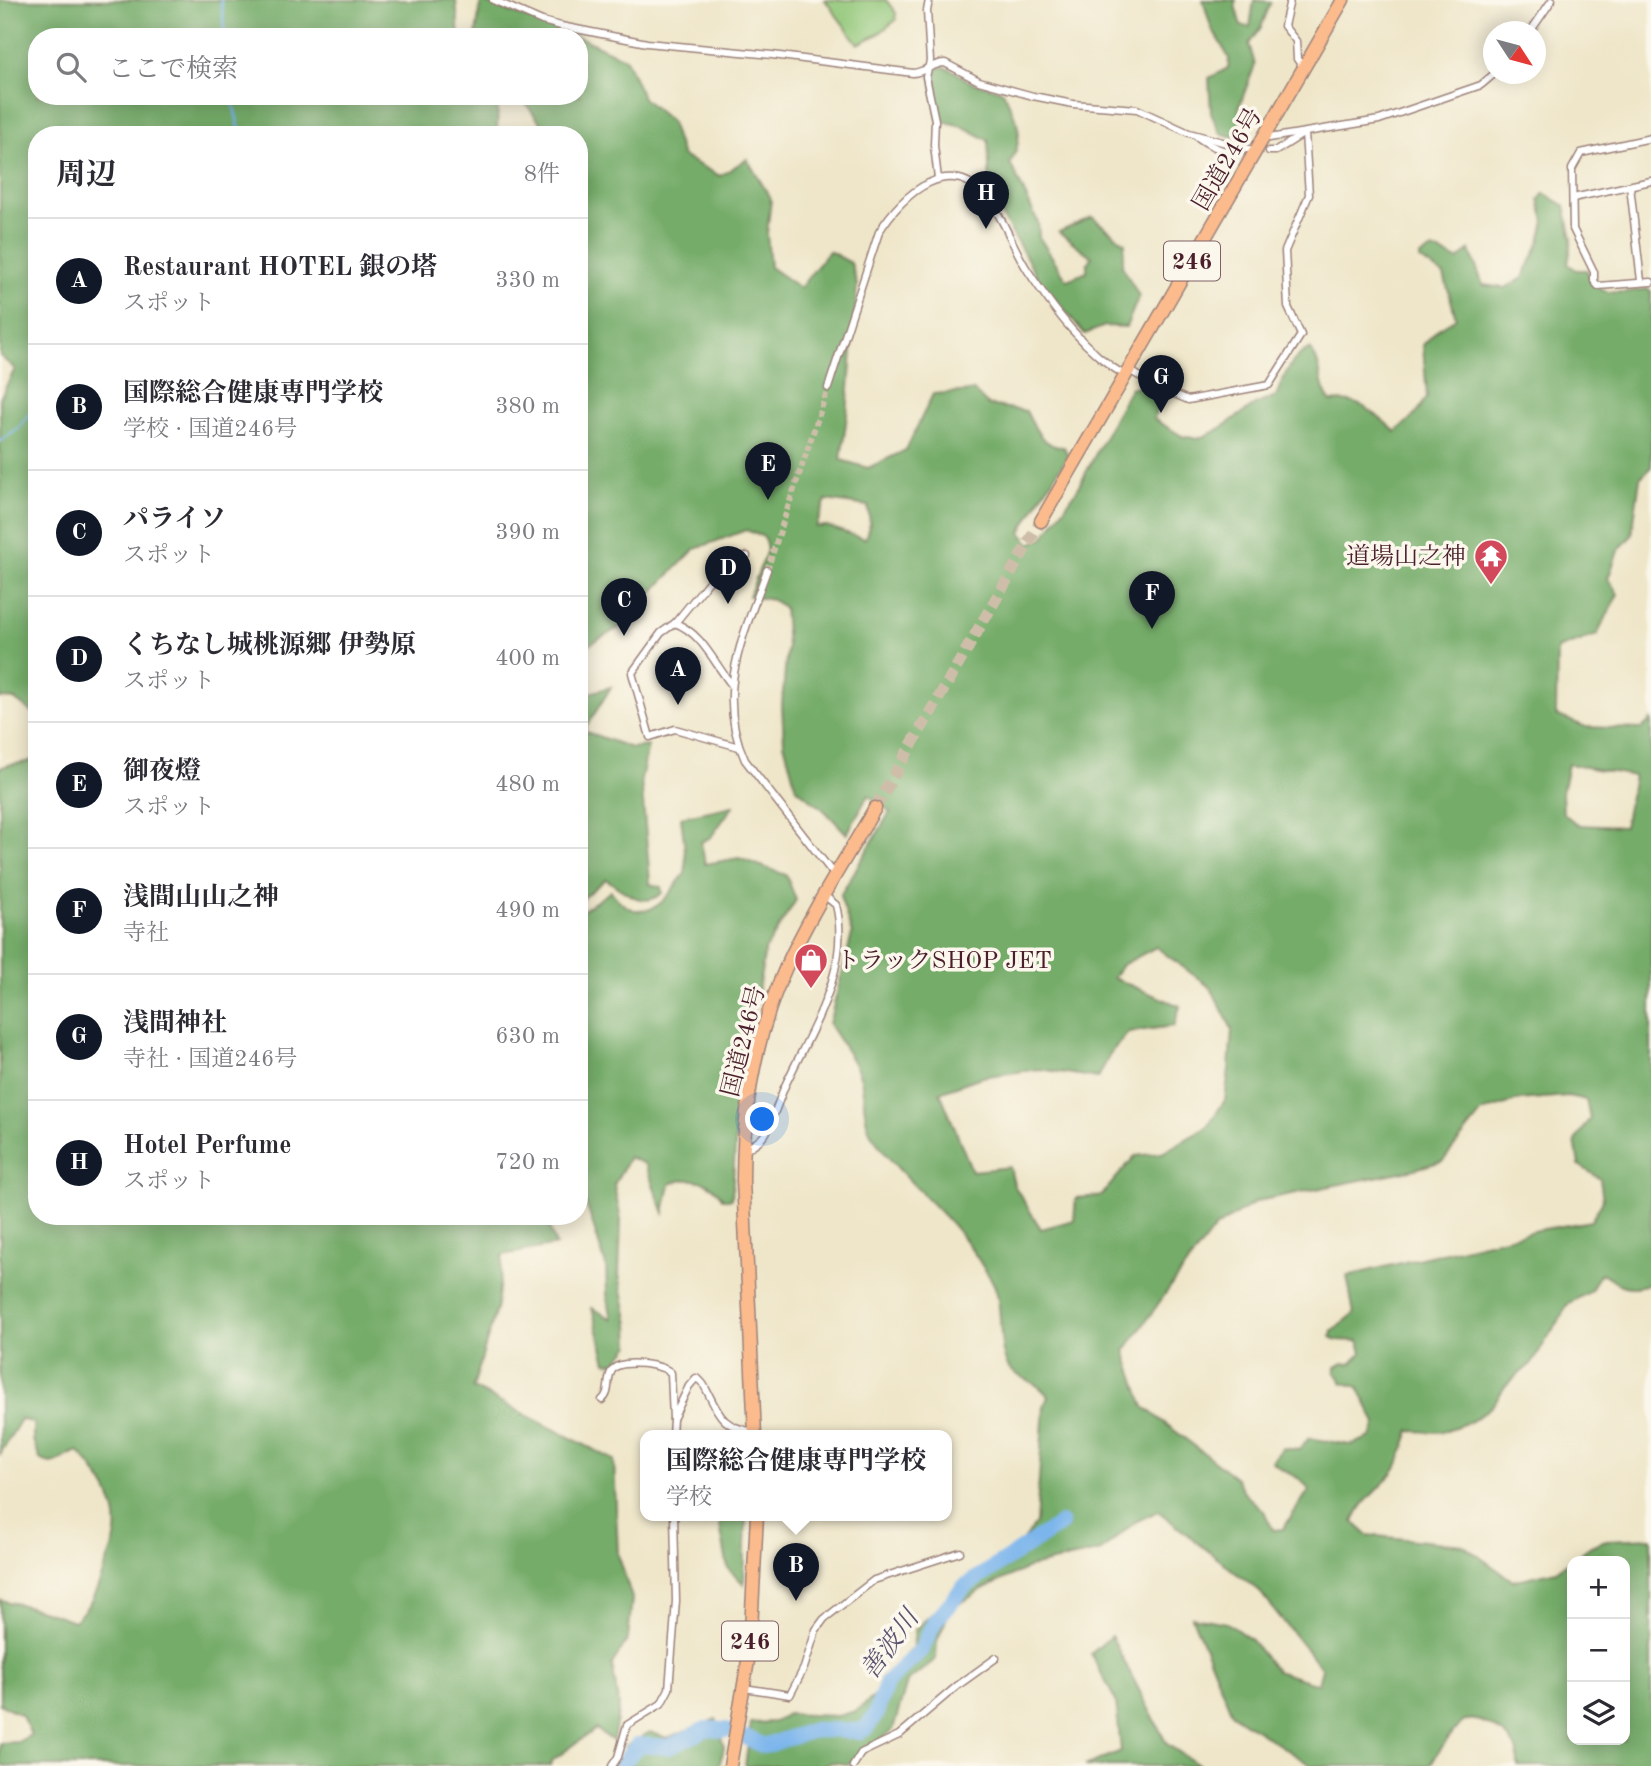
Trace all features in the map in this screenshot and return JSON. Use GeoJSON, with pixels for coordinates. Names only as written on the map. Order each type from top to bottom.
{"type":"FeatureCollection","features":[{"type":"Feature","properties":{"kind":"highway","name":"国道246号"},"geometry":{"type":"LineString","coordinates":[[1041,522],[1263,147],[1343,0]]}},
{"type":"Feature","properties":{"kind":"highway","name":"国道246号"},"geometry":{"type":"LineString","coordinates":[[755,1430],[744,1220],[743,1152],[749,1094],[760,1040],[786,967],[875,808]]}},
{"type":"Feature","properties":{"kind":"highway","name":"246"},"geometry":{"type":"LineString","coordinates":[[730,1766],[744,1688],[754,1601],[757,1521]]}},
{"type":"Feature","properties":{"kind":"street"},"geometry":{"type":"LineString","coordinates":[[493,0],[551,24],[571,28]]}},
{"type":"Feature","properties":{"kind":"street"},"geometry":{"type":"LineString","coordinates":[[929,0],[926,77],[935,120],[934,145],[938,179]]}},
{"type":"Feature","properties":{"kind":"street"},"geometry":{"type":"LineString","coordinates":[[1290,0],[1284,26],[1296,41],[1297,58],[1304,69]]}},
{"type":"Feature","properties":{"kind":"street"},"geometry":{"type":"LineString","coordinates":[[1538,21],[1552,0]]}},
{"type":"Feature","properties":{"kind":"street"},"geometry":{"type":"LineString","coordinates":[[588,31],[648,43],[914,73],[945,63],[979,81],[1032,96],[1073,104],[1137,109],[1193,134],[1276,151],[1305,133]]}},
{"type":"Feature","properties":{"kind":"street"},"geometry":{"type":"LineString","coordinates":[[1263,147],[1305,133],[1379,120],[1483,83]]}},
{"type":"Feature","properties":{"kind":"street"},"geometry":{"type":"LineString","coordinates":[[828,388],[879,232],[909,196],[938,179],[958,177],[976,187],[990,201],[1027,270],[1096,356],[1188,400],[1269,386],[1301,335],[1288,307],[1285,251],[1309,195],[1305,133]]}},
{"type":"Feature","properties":{"kind":"street"},"geometry":{"type":"LineString","coordinates":[[1193,134],[1202,141],[1230,153],[1240,153]]}},
{"type":"Feature","properties":{"kind":"street"},"geometry":{"type":"LineString","coordinates":[[1651,138],[1581,153],[1572,169],[1573,229],[1594,272],[1594,281],[1598,286],[1651,282]]}},
{"type":"Feature","properties":{"kind":"street"},"geometry":{"type":"LineString","coordinates":[[1573,198],[1651,181]]}},
{"type":"Feature","properties":{"kind":"street"},"geometry":{"type":"LineString","coordinates":[[1630,186],[1641,281]]}},
{"type":"Feature","properties":{"kind":"street"},"geometry":{"type":"LineString","coordinates":[[739,747],[675,729],[650,737],[632,673],[661,633],[675,623],[724,563],[747,556]]}},
{"type":"Feature","properties":{"kind":"street"},"geometry":{"type":"LineString","coordinates":[[767,570],[740,647],[731,684],[733,720],[739,747],[755,775],[835,876]]}},
{"type":"Feature","properties":{"kind":"street"},"geometry":{"type":"LineString","coordinates":[[675,623],[699,639],[731,684]]}},
{"type":"Feature","properties":{"kind":"street"},"geometry":{"type":"LineString","coordinates":[[743,1152],[766,1133],[827,996],[838,950],[838,929],[836,905],[824,895]]}},
{"type":"Feature","properties":{"kind":"street"},"geometry":{"type":"LineString","coordinates":[[603,1400],[615,1367],[624,1364],[660,1366],[671,1373],[673,1430]]}},
{"type":"Feature","properties":{"kind":"street"},"geometry":{"type":"LineString","coordinates":[[673,1419],[691,1382],[696,1378],[702,1382],[719,1414],[729,1426],[744,1430]]}},
{"type":"Feature","properties":{"kind":"street"},"geometry":{"type":"LineString","coordinates":[[612,1766],[618,1757],[627,1725],[661,1704],[669,1689],[676,1601],[674,1521]]}},
{"type":"Feature","properties":{"kind":"street"},"geometry":{"type":"LineString","coordinates":[[744,1688],[790,1695],[804,1668],[816,1630],[824,1619],[874,1580],[960,1552]]}},
{"type":"Feature","properties":{"kind":"street"},"geometry":{"type":"LineString","coordinates":[[853,1766],[861,1753],[899,1735],[957,1686],[996,1658]]}},
{"type":"Feature","properties":{"kind":"green space"},"geometry":{"type":"Polygon","coordinates":[[[0,0],[456,0],[458,28],[28,28],[28,105],[498,105],[497,126],[28,126],[28,709],[14,699],[0,698],[0,398],[15,369],[0,356],[0,0]]]}},
{"type":"Feature","properties":{"kind":"green space"},"geometry":{"type":"Polygon","coordinates":[[[825,0],[886,0],[896,13],[896,20],[877,35],[858,44],[825,0]]]}},
{"type":"Feature","properties":{"kind":"green space"},"geometry":{"type":"Polygon","coordinates":[[[1203,0],[1236,0],[1241,26],[1250,27],[1254,0],[1271,2],[1261,27],[1249,44],[1255,65],[1239,107],[1240,129],[1233,137],[1220,133],[1211,113],[1209,78],[1228,68],[1229,58],[1211,27],[1203,0]]]}},
{"type":"Feature","properties":{"kind":"green space"},"geometry":{"type":"Polygon","coordinates":[[[481,1],[554,28],[477,28],[481,1]]]}},
{"type":"Feature","properties":{"kind":"green space"},"geometry":{"type":"Polygon","coordinates":[[[588,41],[626,59],[643,98],[671,122],[682,156],[720,176],[747,159],[771,199],[767,234],[770,267],[800,288],[829,251],[851,263],[857,285],[841,460],[868,468],[906,450],[933,394],[974,391],[988,405],[1026,411],[1045,440],[1064,447],[1068,456],[1021,532],[1030,544],[1043,538],[1077,490],[1130,388],[1143,386],[1156,397],[1159,401],[1154,419],[1182,436],[1198,439],[1216,431],[1255,405],[1276,396],[1292,363],[1309,349],[1317,361],[1324,389],[1331,402],[1351,402],[1367,408],[1396,432],[1416,414],[1427,397],[1423,345],[1438,329],[1456,318],[1444,275],[1420,260],[1420,256],[1433,249],[1458,260],[1470,250],[1483,285],[1505,288],[1523,278],[1540,242],[1545,221],[1539,200],[1544,193],[1565,206],[1572,239],[1568,264],[1576,270],[1587,270],[1591,280],[1603,290],[1651,291],[1651,467],[1640,478],[1632,535],[1618,551],[1608,579],[1618,594],[1597,635],[1557,649],[1556,715],[1586,727],[1641,729],[1651,720],[1651,1284],[1625,1286],[1600,1273],[1591,1291],[1569,1303],[1532,1363],[1506,1385],[1492,1406],[1472,1421],[1441,1432],[1410,1431],[1396,1468],[1362,1506],[1353,1522],[1367,1535],[1463,1545],[1513,1581],[1556,1571],[1567,1563],[1567,1745],[1630,1745],[1630,1556],[1577,1556],[1606,1540],[1651,1538],[1651,1766],[1518,1766],[1516,1750],[1510,1740],[1493,1727],[1479,1721],[1467,1720],[1446,1740],[1429,1766],[1312,1766],[1232,1714],[1192,1617],[1227,1623],[1250,1639],[1276,1671],[1318,1684],[1322,1669],[1260,1592],[1158,1511],[1135,1522],[1101,1551],[1030,1567],[983,1589],[950,1610],[937,1641],[936,1659],[907,1682],[893,1730],[848,1764],[830,1762],[821,1766],[745,1766],[751,1723],[774,1722],[787,1714],[838,1716],[856,1711],[875,1696],[891,1671],[913,1647],[915,1630],[940,1606],[1019,1545],[1036,1523],[1044,1406],[1048,1397],[1041,1388],[1010,1369],[1006,1362],[996,1290],[972,1249],[873,1137],[867,1124],[861,1079],[829,1024],[852,934],[840,896],[890,812],[868,795],[847,834],[824,810],[796,788],[784,743],[782,705],[787,647],[784,607],[772,600],[749,596],[767,550],[764,537],[746,530],[695,549],[640,604],[624,625],[588,645],[588,126],[543,126],[527,105],[588,105],[588,41]],[[826,500],[816,527],[826,526],[865,539],[870,523],[868,506],[826,500]],[[1568,764],[1562,793],[1563,813],[1578,825],[1624,827],[1634,776],[1568,764]],[[1156,947],[1122,965],[1113,978],[1180,1006],[1174,1026],[1129,1032],[1111,1052],[1098,1078],[1039,1069],[981,1077],[940,1092],[972,1171],[1010,1167],[1014,1185],[1041,1229],[1074,1220],[1076,1198],[1101,1196],[1135,1156],[1162,1153],[1207,1127],[1225,1100],[1232,1029],[1211,988],[1156,947]],[[1568,1096],[1518,1100],[1482,1112],[1443,1161],[1257,1201],[1215,1228],[1125,1351],[1144,1407],[1236,1478],[1245,1494],[1264,1511],[1273,1530],[1283,1529],[1309,1490],[1301,1481],[1272,1461],[1283,1448],[1299,1450],[1309,1438],[1351,1445],[1371,1437],[1376,1423],[1358,1387],[1341,1382],[1335,1373],[1336,1367],[1343,1363],[1351,1364],[1362,1353],[1359,1341],[1337,1340],[1331,1337],[1332,1331],[1354,1314],[1347,1276],[1538,1230],[1591,1221],[1603,1200],[1600,1179],[1579,1165],[1575,1141],[1590,1118],[1586,1100],[1568,1096]]]}},
{"type":"Feature","properties":{"kind":"green space"},"geometry":{"type":"Polygon","coordinates":[[[944,67],[970,82],[1003,91],[1018,126],[1019,135],[1010,163],[1038,222],[1039,237],[1067,280],[1087,272],[1087,264],[1092,257],[1059,232],[1092,217],[1125,243],[1122,266],[1139,296],[1126,327],[1105,326],[1085,334],[1041,283],[990,195],[988,140],[962,126],[938,120],[931,74],[937,68],[944,67]]]}},
{"type":"Feature","properties":{"kind":"green space"},"geometry":{"type":"Polygon","coordinates":[[[611,687],[588,724],[588,693],[611,687]]]}},
{"type":"Feature","properties":{"kind":"green space"},"geometry":{"type":"Polygon","coordinates":[[[588,732],[631,748],[648,746],[641,779],[650,884],[661,887],[662,893],[648,900],[641,899],[626,893],[606,879],[588,894],[588,732]]]}},
{"type":"Feature","properties":{"kind":"green space"},"geometry":{"type":"Polygon","coordinates":[[[28,762],[28,1225],[548,1225],[556,1245],[503,1255],[497,1306],[473,1388],[614,1460],[618,1554],[632,1598],[628,1639],[612,1664],[619,1707],[613,1741],[596,1729],[553,1760],[550,1766],[0,1766],[0,1743],[18,1742],[31,1735],[22,1715],[0,1704],[0,1600],[74,1621],[85,1610],[96,1591],[116,1533],[115,1510],[111,1499],[100,1478],[78,1451],[55,1462],[45,1462],[40,1459],[33,1440],[33,1423],[21,1419],[0,1454],[0,768],[28,762]]]}},
{"type":"Feature","properties":{"kind":"green space"},"geometry":{"type":"Polygon","coordinates":[[[733,806],[711,837],[701,842],[705,864],[739,858],[786,875],[796,900],[765,950],[757,996],[745,1032],[740,1061],[732,1199],[723,1199],[706,1183],[685,1180],[670,1184],[664,1213],[645,1164],[629,1157],[614,1185],[621,1220],[619,1275],[629,1324],[630,1345],[616,1363],[606,1362],[592,1308],[612,1319],[607,1295],[606,1266],[588,1210],[588,907],[611,891],[628,907],[644,911],[668,896],[686,869],[681,817],[733,806]]]}},
{"type":"Feature","properties":{"kind":"green space"},"geometry":{"type":"Polygon","coordinates":[[[719,1521],[746,1521],[744,1584],[728,1569],[719,1521]]]}},
{"type":"Feature","properties":{"kind":"green space"},"geometry":{"type":"Polygon","coordinates":[[[1111,1636],[1167,1744],[1200,1766],[1085,1766],[1121,1751],[1116,1701],[1091,1654],[1111,1636]]]}},
{"type":"Feature","properties":{"kind":"green space"},"geometry":{"type":"Polygon","coordinates":[[[716,1719],[724,1748],[719,1766],[620,1766],[626,1746],[650,1732],[667,1738],[716,1719]]]}},
{"type":"Feature","properties":{"kind":"waterway"},"geometry":{"type":"LineString","coordinates":[[221,0],[224,28]]}},
{"type":"Feature","properties":{"kind":"waterway"},"geometry":{"type":"LineString","coordinates":[[233,105],[239,126]]}},
{"type":"Feature","properties":{"kind":"waterway"},"geometry":{"type":"LineString","coordinates":[[0,441],[19,428],[28,416]]}},
{"type":"Feature","properties":{"kind":"waterway","name":"善波川"},"geometry":{"type":"LineString","coordinates":[[747,1738],[764,1746],[814,1730],[860,1731],[866,1728],[875,1716],[887,1682],[922,1649],[934,1622],[965,1586],[1061,1524]]}},
{"type":"Feature","properties":{"kind":"waterway","name":"善波川"},"geometry":{"type":"LineString","coordinates":[[620,1766],[638,1745],[669,1747],[706,1729],[726,1730]]}},
{"type":"Feature","properties":{"kind":"tunnel"},"geometry":{"type":"LineString","coordinates":[[1240,153],[1269,151]]}},
{"type":"Feature","properties":{"kind":"tunnel"},"geometry":{"type":"LineString","coordinates":[[767,570],[828,388]]}},
{"type":"Feature","properties":{"kind":"tunnel"},"geometry":{"type":"LineString","coordinates":[[875,808],[1041,521]]}},
{"type":"Feature","properties":{"kind":"place","name":"Hotel Perfume"},"geometry":{"type":"Point","coordinates":[986,229]}},
{"type":"Feature","properties":{"kind":"place","name":"浅間神社"},"geometry":{"type":"Point","coordinates":[1161,413]}},
{"type":"Feature","properties":{"kind":"place","name":"御夜燈"},"geometry":{"type":"Point","coordinates":[768,500]}},
{"type":"Feature","properties":{"kind":"place","name":"道場山之神"},"geometry":{"type":"Point","coordinates":[1491,586]}},
{"type":"Feature","properties":{"kind":"place","name":"くちなし城桃源郷 伊勢原"},"geometry":{"type":"Point","coordinates":[728,604]}},
{"type":"Feature","properties":{"kind":"place","name":"浅間山山之神"},"geometry":{"type":"Point","coordinates":[1152,629]}},
{"type":"Feature","properties":{"kind":"place","name":"パライソ"},"geometry":{"type":"Point","coordinates":[624,636]}},
{"type":"Feature","properties":{"kind":"place","name":"Restaurant HOTEL 銀の塔"},"geometry":{"type":"Point","coordinates":[678,705]}},
{"type":"Feature","properties":{"kind":"place","name":"トラックSHOP JET"},"geometry":{"type":"Point","coordinates":[811,990]}},
{"type":"Feature","properties":{"kind":"place","name":"国際総合健康専門学校"},"geometry":{"type":"Point","coordinates":[796,1601]}}]}
